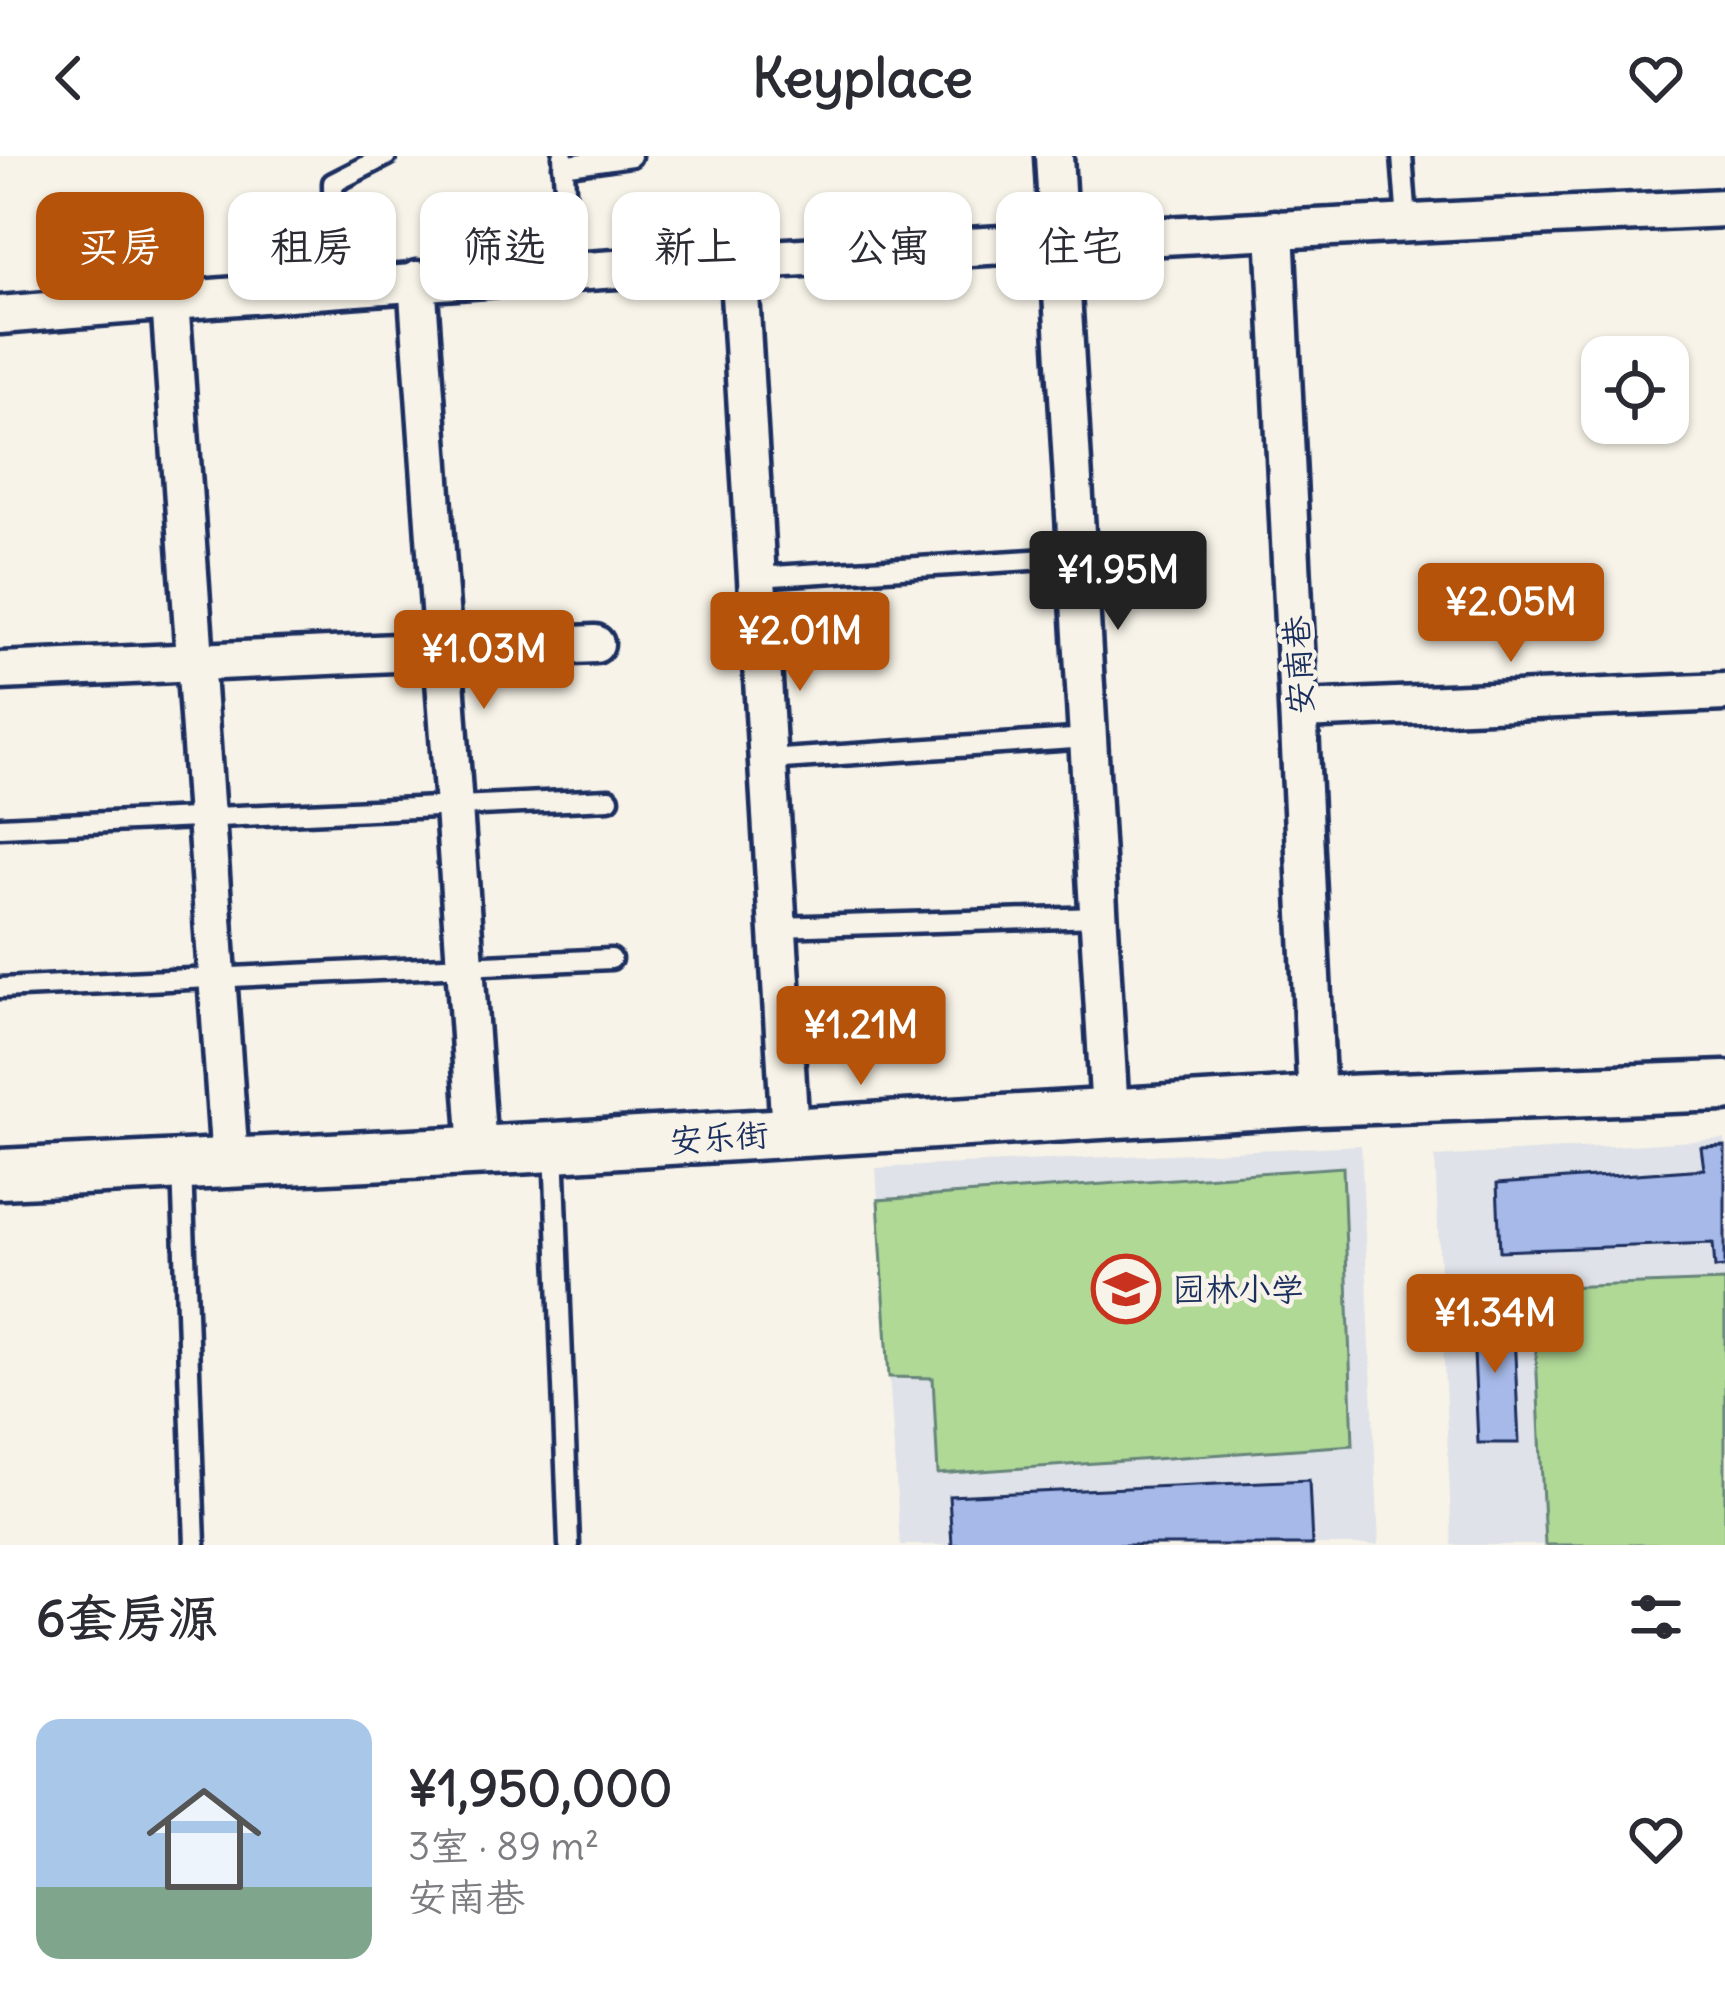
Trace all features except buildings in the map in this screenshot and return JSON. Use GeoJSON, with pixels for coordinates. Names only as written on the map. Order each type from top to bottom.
{"type":"FeatureCollection","features":[{"type":"Feature","properties":{"kind":"street"},"geometry":{"type":"LineString","coordinates":[[1054,156],[1056,192]]}},
{"type":"Feature","properties":{"kind":"street"},"geometry":{"type":"LineString","coordinates":[[1164,235],[1725,208]]}},
{"type":"Feature","properties":{"kind":"street","name":"安南巷"},"geometry":{"type":"LineString","coordinates":[[1276,230],[1317,1101]]}},
{"type":"Feature","properties":{"kind":"street"},"geometry":{"type":"LineString","coordinates":[[780,257],[996,244]]}},
{"type":"Feature","properties":{"kind":"street"},"geometry":{"type":"LineString","coordinates":[[417,280],[478,1150]]}},
{"type":"Feature","properties":{"kind":"street"},"geometry":{"type":"LineString","coordinates":[[396,282],[420,280]]}},
{"type":"Feature","properties":{"kind":"street"},"geometry":{"type":"LineString","coordinates":[[0,315],[170,300],[217,977],[206,1163]]}},
{"type":"Feature","properties":{"kind":"street"},"geometry":{"type":"LineString","coordinates":[[740,300],[790,1133]]}},
{"type":"Feature","properties":{"kind":"street"},"geometry":{"type":"LineString","coordinates":[[1063,300],[1110,1114]]}},
{"type":"Feature","properties":{"kind":"street"},"geometry":{"type":"LineString","coordinates":[[0,670],[595,644]]}},
{"type":"Feature","properties":{"kind":"street"},"geometry":{"type":"LineString","coordinates":[[1301,710],[1725,692]]}},
{"type":"Feature","properties":{"kind":"street","name":"安乐街"},"geometry":{"type":"LineString","coordinates":[[0,1174],[554,1147],[1317,1101],[1725,1086]]}},
{"type":"Feature","properties":{"kind":"lane"},"geometry":{"type":"LineString","coordinates":[[333,192],[333,183],[386,156]]}},
{"type":"Feature","properties":{"kind":"lane"},"geometry":{"type":"LineString","coordinates":[[565,192],[563,161],[631,156]]}},
{"type":"Feature","properties":{"kind":"lane"},"geometry":{"type":"LineString","coordinates":[[1402,156],[1407,222]]}},
{"type":"Feature","properties":{"kind":"lane"},"geometry":{"type":"LineString","coordinates":[[757,577],[1078,557]]}},
{"type":"Feature","properties":{"kind":"lane"},"geometry":{"type":"LineString","coordinates":[[768,760],[1088,738]]}},
{"type":"Feature","properties":{"kind":"lane"},"geometry":{"type":"LineString","coordinates":[[0,827],[609,800]]}},
{"type":"Feature","properties":{"kind":"lane"},"geometry":{"type":"LineString","coordinates":[[778,927],[1099,917]]}},
{"type":"Feature","properties":{"kind":"lane"},"geometry":{"type":"LineString","coordinates":[[0,988],[611,959]]}},
{"type":"Feature","properties":{"kind":"lane"},"geometry":{"type":"LineString","coordinates":[[554,1147],[569,1545]]}},
{"type":"Feature","properties":{"kind":"lane"},"geometry":{"type":"LineString","coordinates":[[195,1545],[206,1163]]}},
{"type":"Feature","properties":{"kind":"shaded area"},"geometry":{"type":"Polygon","coordinates":[[[1725,1139],[1725,1545],[1452,1545],[1435,1157],[1725,1139]]]}},
{"type":"Feature","properties":{"kind":"shaded area","name":"园林小学"},"geometry":{"type":"Polygon","coordinates":[[[1361,1145],[1379,1545],[900,1545],[876,1168],[1361,1145]]]}},
{"type":"Feature","properties":{"kind":"green space","name":"园林小学"},"geometry":{"type":"Polygon","coordinates":[[[1343,1167],[1353,1445],[938,1474],[933,1378],[889,1377],[878,1200],[1343,1167]]]}},
{"type":"Feature","properties":{"kind":"green space"},"geometry":{"type":"Polygon","coordinates":[[[1725,1281],[1725,1545],[1545,1545],[1533,1288],[1725,1281]]]}},
{"type":"Feature","properties":{"kind":"place","name":"园林小学"},"geometry":{"type":"Point","coordinates":[1126,1289]}}]}
